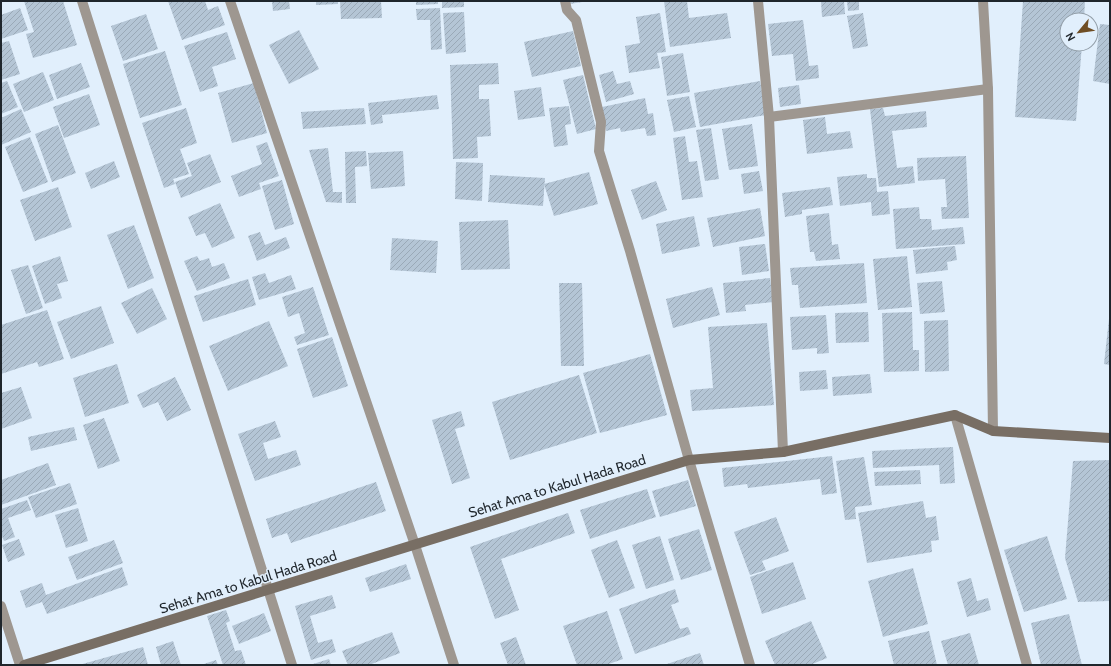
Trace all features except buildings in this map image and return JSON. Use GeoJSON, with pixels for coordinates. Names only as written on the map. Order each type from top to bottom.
{"type":"FeatureCollection","features":[{"type":"Feature","properties":{"kind":"main road","name":"Sehat Ama to Kabul Hada Road"},"geometry":{"type":"LineString","coordinates":[[24,665],[689,460],[783,452],[955,415]]}},
{"type":"Feature","properties":{"kind":"main road"},"geometry":{"type":"LineString","coordinates":[[955,415],[993,431],[1110,438]]}},
{"type":"Feature","properties":{"kind":"street"},"geometry":{"type":"LineString","coordinates":[[82,1],[292,665]]}},
{"type":"Feature","properties":{"kind":"street"},"geometry":{"type":"LineString","coordinates":[[230,1],[415,545],[454,665]]}},
{"type":"Feature","properties":{"kind":"street"},"geometry":{"type":"LineString","coordinates":[[565,1],[567,10],[576,20],[600,122],[599,151],[630,251],[689,460],[750,665]]}},
{"type":"Feature","properties":{"kind":"street"},"geometry":{"type":"LineString","coordinates":[[758,1],[769,117],[783,452]]}},
{"type":"Feature","properties":{"kind":"street"},"geometry":{"type":"LineString","coordinates":[[983,1],[988,89],[993,431]]}},
{"type":"Feature","properties":{"kind":"street"},"geometry":{"type":"LineString","coordinates":[[769,117],[988,89]]}},
{"type":"Feature","properties":{"kind":"street"},"geometry":{"type":"LineString","coordinates":[[955,415],[1027,665]]}},
{"type":"Feature","properties":{"kind":"street"},"geometry":{"type":"LineString","coordinates":[[1,606],[20,665]]}}]}
